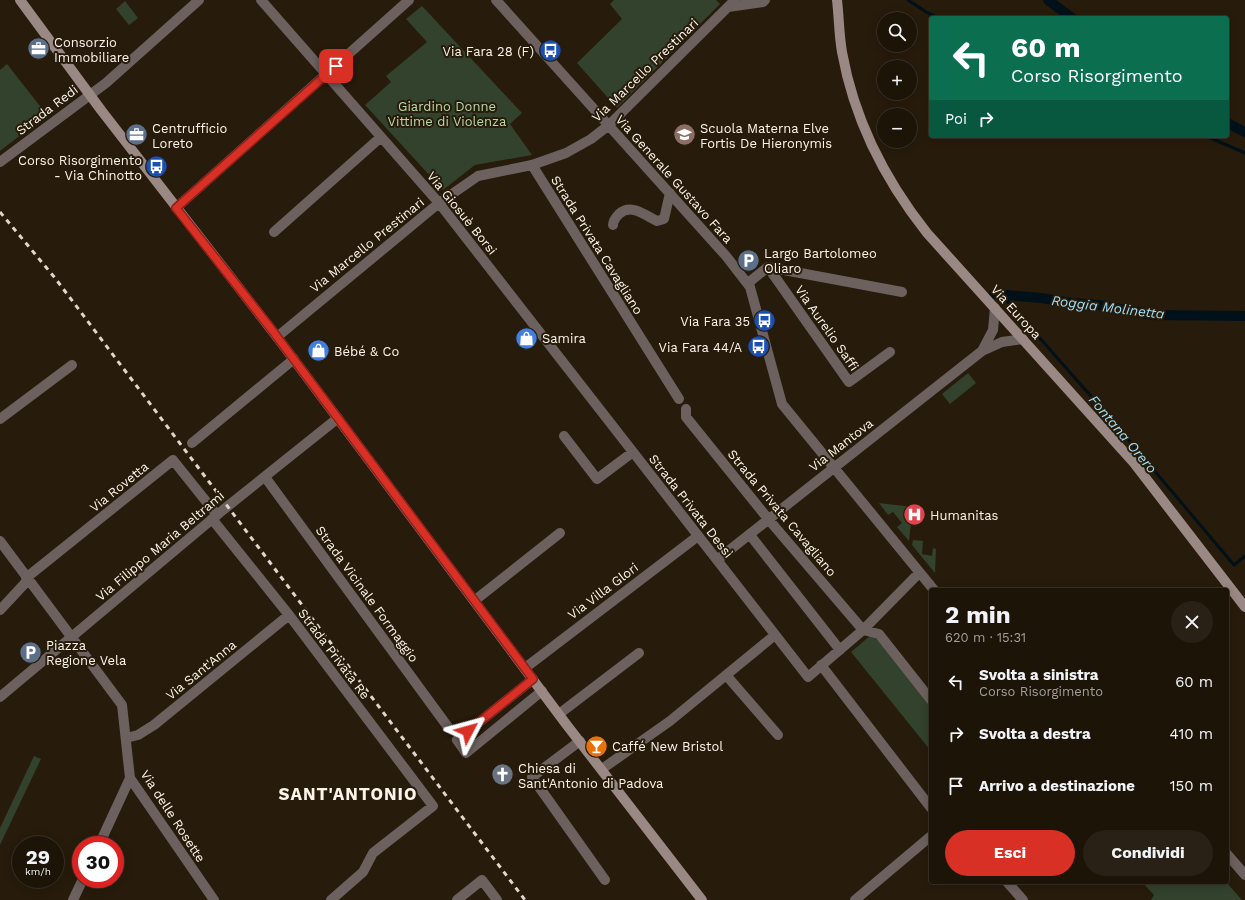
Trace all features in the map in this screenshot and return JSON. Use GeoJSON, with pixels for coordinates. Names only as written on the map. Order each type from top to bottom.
{"type":"FeatureCollection","features":[{"type":"Feature","properties":{"kind":"main road"},"geometry":{"type":"LineString","coordinates":[[20,0],[176,208],[277,337],[542,692],[702,900]]}},
{"type":"Feature","properties":{"kind":"main road","name":"Via Europa"},"geometry":{"type":"LineString","coordinates":[[837,0],[842,51],[852,90],[866,133],[882,167],[908,210],[926,233],[1134,463],[1226,588]]}},
{"type":"Feature","properties":{"kind":"main road","name":"Via Europa"},"geometry":{"type":"LineString","coordinates":[[1229,591],[1245,607]]}},
{"type":"Feature","properties":{"kind":"street","name":"Strada Redi"},"geometry":{"type":"LineString","coordinates":[[0,162],[106,83],[199,0]]}},
{"type":"Feature","properties":{"kind":"street","name":"Via Giosuè Borsi"},"geometry":{"type":"LineString","coordinates":[[261,0],[439,203],[633,452]]}},
{"type":"Feature","properties":{"kind":"street"},"geometry":{"type":"LineString","coordinates":[[176,208],[409,0]]}},
{"type":"Feature","properties":{"kind":"street","name":"Via Generale Gustavo Fara"},"geometry":{"type":"LineString","coordinates":[[496,0],[670,193],[748,283],[782,404],[932,588]]}},
{"type":"Feature","properties":{"kind":"street","name":"Via Marcello Prestinari"},"geometry":{"type":"LineString","coordinates":[[277,337],[439,203],[478,176],[532,165],[566,153],[591,139],[609,126],[732,4],[763,2],[765,0]]}},
{"type":"Feature","properties":{"kind":"street"},"geometry":{"type":"LineString","coordinates":[[274,232],[381,138]]}},
{"type":"Feature","properties":{"kind":"street","name":"Strada Privata Cavagliano"},"geometry":{"type":"LineString","coordinates":[[532,165],[679,399]]}},
{"type":"Feature","properties":{"kind":"street"},"geometry":{"type":"LineString","coordinates":[[613,225],[613,221],[618,215],[624,210],[631,209],[657,221],[661,221],[664,219],[670,193]]}},
{"type":"Feature","properties":{"kind":"street"},"geometry":{"type":"LineString","coordinates":[[748,283],[768,267],[902,292]]}},
{"type":"Feature","properties":{"kind":"street","name":"Via Aurelio Saffi"},"geometry":{"type":"LineString","coordinates":[[768,267],[849,382],[890,352]]}},
{"type":"Feature","properties":{"kind":"street","name":"Via Mantova"},"geometry":{"type":"LineString","coordinates":[[982,351],[993,330],[995,308]]}},
{"type":"Feature","properties":{"kind":"street","name":"Via Mantova"},"geometry":{"type":"LineString","coordinates":[[717,560],[982,351],[1002,342],[1023,340]]}},
{"type":"Feature","properties":{"kind":"street"},"geometry":{"type":"LineString","coordinates":[[192,442],[294,360]]}},
{"type":"Feature","properties":{"kind":"street"},"geometry":{"type":"LineString","coordinates":[[0,419],[72,365]]}},
{"type":"Feature","properties":{"kind":"street","name":"Strada Privata Cavagliano"},"geometry":{"type":"LineString","coordinates":[[686,410],[686,417],[769,520],[863,630]]}},
{"type":"Feature","properties":{"kind":"street","name":"Via Filippo Maria Beltrami"},"geometry":{"type":"LineString","coordinates":[[0,696],[214,517],[338,418]]}},
{"type":"Feature","properties":{"kind":"street","name":"Strada Privata Dessì"},"geometry":{"type":"LineString","coordinates":[[564,436],[597,479],[633,452],[808,677],[822,665]]}},
{"type":"Feature","properties":{"kind":"street","name":"Via Rovetta"},"geometry":{"type":"LineString","coordinates":[[27,579],[173,460],[214,517]]}},
{"type":"Feature","properties":{"kind":"street","name":"Strada Vicinale Formaggio"},"geometry":{"type":"LineString","coordinates":[[265,477],[448,727]]}},
{"type":"Feature","properties":{"kind":"street","name":"Strada Privata Re"},"geometry":{"type":"LineString","coordinates":[[214,517],[433,806],[373,853],[363,872],[331,900]]}},
{"type":"Feature","properties":{"kind":"street"},"geometry":{"type":"LineString","coordinates":[[474,601],[560,534]]}},
{"type":"Feature","properties":{"kind":"street"},"geometry":{"type":"LineString","coordinates":[[750,535],[840,650]]}},
{"type":"Feature","properties":{"kind":"street","name":"Via Villa Glori"},"geometry":{"type":"LineString","coordinates":[[525,668],[698,536]]}},
{"type":"Feature","properties":{"kind":"street","name":"Via delle Rosette"},"geometry":{"type":"LineString","coordinates":[[0,541],[70,638],[122,705],[130,778],[214,900]]}},
{"type":"Feature","properties":{"kind":"street"},"geometry":{"type":"LineString","coordinates":[[920,573],[863,630],[822,665],[929,805]]}},
{"type":"Feature","properties":{"kind":"street"},"geometry":{"type":"LineString","coordinates":[[0,610],[27,579]]}},
{"type":"Feature","properties":{"kind":"street","name":"Via Sant'Anna"},"geometry":{"type":"LineString","coordinates":[[126,738],[138,735],[154,725],[289,615]]}},
{"type":"Feature","properties":{"kind":"street"},"geometry":{"type":"LineString","coordinates":[[863,630],[879,634],[929,697]]}},
{"type":"Feature","properties":{"kind":"street"},"geometry":{"type":"LineString","coordinates":[[602,769],[670,721],[775,635]]}},
{"type":"Feature","properties":{"kind":"street"},"geometry":{"type":"LineString","coordinates":[[559,714],[639,653]]}},
{"type":"Feature","properties":{"kind":"street"},"geometry":{"type":"LineString","coordinates":[[726,675],[778,735]]}},
{"type":"Feature","properties":{"kind":"street"},"geometry":{"type":"LineString","coordinates":[[533,679],[457,740],[466,753],[542,692]]}},
{"type":"Feature","properties":{"kind":"street"},"geometry":{"type":"LineString","coordinates":[[580,741],[532,777],[605,880]]}},
{"type":"Feature","properties":{"kind":"street"},"geometry":{"type":"LineString","coordinates":[[102,836],[130,778]]}},
{"type":"Feature","properties":{"kind":"street"},"geometry":{"type":"LineString","coordinates":[[855,900],[929,838]]}},
{"type":"Feature","properties":{"kind":"street"},"geometry":{"type":"LineString","coordinates":[[1229,856],[1245,875]]}},
{"type":"Feature","properties":{"kind":"street"},"geometry":{"type":"LineString","coordinates":[[457,900],[482,880],[498,900]]}},
{"type":"Feature","properties":{"kind":"street"},"geometry":{"type":"LineString","coordinates":[[1009,884],[1023,900]]}},
{"type":"Feature","properties":{"kind":"street"},"geometry":{"type":"LineString","coordinates":[[73,900],[79,888]]}},
{"type":"Feature","properties":{"kind":"green space"},"geometry":{"type":"Polygon","coordinates":[[[614,0],[716,0],[720,4],[617,108],[577,63],[622,19],[610,4],[614,0]]]}},
{"type":"Feature","properties":{"kind":"green space"},"geometry":{"type":"Polygon","coordinates":[[[125,1],[138,18],[129,25],[116,9],[125,1]]]}},
{"type":"Feature","properties":{"kind":"green space","name":"Giardino Donne Vittime di Violenza"},"geometry":{"type":"Polygon","coordinates":[[[422,6],[522,113],[510,124],[532,155],[475,165],[443,190],[365,105],[391,82],[386,76],[427,42],[406,19],[422,6]]]}},
{"type":"Feature","properties":{"kind":"green space"},"geometry":{"type":"Polygon","coordinates":[[[7,64],[47,115],[0,151],[0,70],[7,64]]]}},
{"type":"Feature","properties":{"kind":"green space"},"geometry":{"type":"Polygon","coordinates":[[[968,373],[976,383],[950,404],[942,394],[968,373]]]}},
{"type":"Feature","properties":{"kind":"green space"},"geometry":{"type":"Polygon","coordinates":[[[879,503],[913,507],[912,510],[905,515],[911,523],[909,541],[897,527],[902,523],[893,512],[888,515],[879,503]]]}},
{"type":"Feature","properties":{"kind":"green space"},"geometry":{"type":"Polygon","coordinates":[[[913,540],[923,541],[922,554],[932,556],[933,548],[936,549],[935,573],[912,545],[913,540]]]}},
{"type":"Feature","properties":{"kind":"green space"},"geometry":{"type":"Polygon","coordinates":[[[871,635],[878,639],[929,703],[929,749],[851,652],[871,635]]]}},
{"type":"Feature","properties":{"kind":"green space"},"geometry":{"type":"Polygon","coordinates":[[[34,756],[41,759],[0,845],[0,828],[34,756]]]}},
{"type":"Feature","properties":{"kind":"green space"},"geometry":{"type":"Polygon","coordinates":[[[1144,884],[1228,884],[1242,900],[1151,900],[1154,895],[1144,884]]]}},
{"type":"Feature","properties":{"kind":"waterway"},"geometry":{"type":"LineString","coordinates":[[908,0],[935,16]]}},
{"type":"Feature","properties":{"kind":"waterway"},"geometry":{"type":"LineString","coordinates":[[1048,0],[1069,16]]}},
{"type":"Feature","properties":{"kind":"waterway"},"geometry":{"type":"LineString","coordinates":[[1229,124],[1245,132]]}},
{"type":"Feature","properties":{"kind":"waterway"},"geometry":{"type":"LineString","coordinates":[[1211,138],[1245,153]]}},
{"type":"Feature","properties":{"kind":"waterway","name":"Roggia Molinetta"},"geometry":{"type":"LineString","coordinates":[[994,294],[1099,305],[1152,315],[1245,316]]}},
{"type":"Feature","properties":{"kind":"waterway","name":"Fontana Orero"},"geometry":{"type":"LineString","coordinates":[[1001,294],[1104,411],[1234,565],[1245,556]]}},
{"type":"Feature","properties":{"kind":"railway"},"geometry":{"type":"LineString","coordinates":[[0,212],[55,278],[525,900]]}},
{"type":"Feature","properties":{"kind":"place","name":"Consorzio Immobiliare"},"geometry":{"type":"Point","coordinates":[38,49]}},
{"type":"Feature","properties":{"kind":"place","name":"Via Fara 28 (F)"},"geometry":{"type":"Point","coordinates":[550,51]}},
{"type":"Feature","properties":{"kind":"place","name":"Centrufficio Loreto"},"geometry":{"type":"Point","coordinates":[137,135]}},
{"type":"Feature","properties":{"kind":"place","name":"Scuola Materna Elve Fortis De Hieronymis"},"geometry":{"type":"Point","coordinates":[684,135]}},
{"type":"Feature","properties":{"kind":"place","name":"Corso Risorgimento - Via Chinotto"},"geometry":{"type":"Point","coordinates":[157,167]}},
{"type":"Feature","properties":{"kind":"place","name":"Largo Bartolomeo Oliaro"},"geometry":{"type":"Point","coordinates":[748,260]}},
{"type":"Feature","properties":{"kind":"place","name":"Via Fara 35"},"geometry":{"type":"Point","coordinates":[765,321]}},
{"type":"Feature","properties":{"kind":"place","name":"Samira"},"geometry":{"type":"Point","coordinates":[526,338]}},
{"type":"Feature","properties":{"kind":"place","name":"Via Fara 44/A"},"geometry":{"type":"Point","coordinates":[758,347]}},
{"type":"Feature","properties":{"kind":"place","name":"Bébé & Co"},"geometry":{"type":"Point","coordinates":[318,351]}},
{"type":"Feature","properties":{"kind":"place","name":"Humanitas"},"geometry":{"type":"Point","coordinates":[915,515]}},
{"type":"Feature","properties":{"kind":"place","name":"Piazza Regione Vela"},"geometry":{"type":"Point","coordinates":[31,652]}},
{"type":"Feature","properties":{"kind":"place","name":"Caffé New Bristol"},"geometry":{"type":"Point","coordinates":[597,746]}},
{"type":"Feature","properties":{"kind":"place","name":"Chiesa di Sant'Antonio di Padova"},"geometry":{"type":"Point","coordinates":[502,775]}},
{"type":"Feature","properties":{"kind":"district","name":"SANT'ANTONIO"},"geometry":{"type":"Point","coordinates":[348,794]}},
{"type":"Feature","properties":{"kind":"route"},"geometry":{"type":"LineString","coordinates":[[336,66],[176,208],[272,330],[533,679],[468,731]]}}]}
